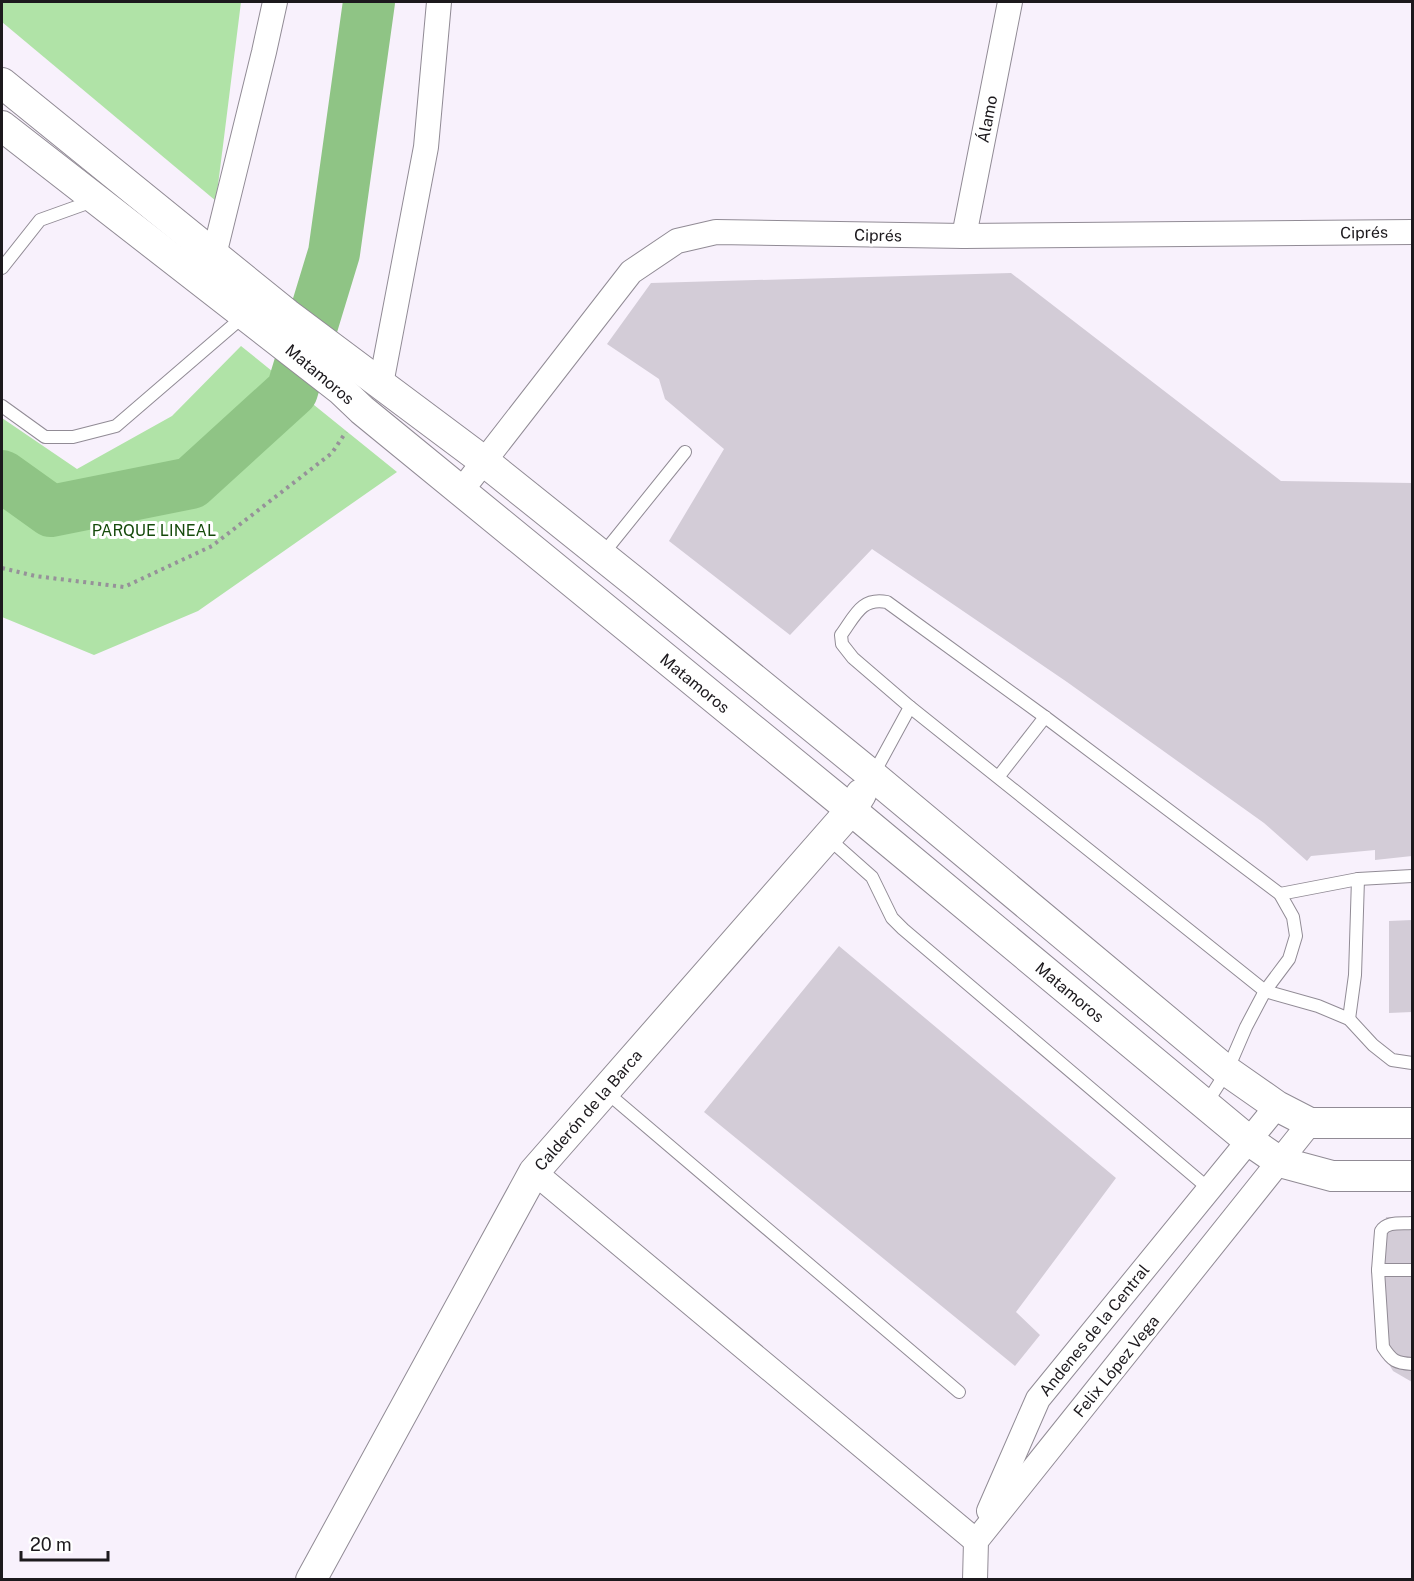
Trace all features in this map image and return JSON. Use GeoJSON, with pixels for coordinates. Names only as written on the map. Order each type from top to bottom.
{"type":"FeatureCollection","features":[{"type":"Feature","properties":{"kind":"street"},"geometry":{"type":"LineString","coordinates":[[214,255],[275,2]]}},
{"type":"Feature","properties":{"kind":"street"},"geometry":{"type":"LineString","coordinates":[[361,388],[426,147],[439,2]]}},
{"type":"Feature","properties":{"kind":"street","name":"Álamo"},"geometry":{"type":"LineString","coordinates":[[964,236],[1010,2]]}},
{"type":"Feature","properties":{"kind":"street","name":"Matamoros"},"geometry":{"type":"LineString","coordinates":[[2,83],[214,255],[281,326],[361,388],[485,462],[873,776],[1227,1071],[1277,1106],[1310,1123],[1413,1124]]}},
{"type":"Feature","properties":{"kind":"street","name":"Matamoros"},"geometry":{"type":"LineString","coordinates":[[3,129],[246,315],[281,326]]}},
{"type":"Feature","properties":{"kind":"street","name":"Ciprés"},"geometry":{"type":"LineString","coordinates":[[461,491],[631,272],[677,241],[716,232],[964,236],[1413,232]]}},
{"type":"Feature","properties":{"kind":"street","name":"Matamoros"},"geometry":{"type":"LineString","coordinates":[[361,388],[461,491],[1248,1140],[1280,1162],[1332,1176],[1413,1176]]}},
{"type":"Feature","properties":{"kind":"street","name":"Calderón de la Barca"},"geometry":{"type":"LineString","coordinates":[[311,1580],[534,1172],[827,837],[850,810],[873,776]]}},
{"type":"Feature","properties":{"kind":"street","name":"Andenes de la Central"},"geometry":{"type":"LineString","coordinates":[[976,1541],[1038,1399],[1277,1106]]}},
{"type":"Feature","properties":{"kind":"street","name":"Felix López Vega"},"geometry":{"type":"LineString","coordinates":[[976,1541],[1310,1123]]}},
{"type":"Feature","properties":{"kind":"street"},"geometry":{"type":"LineString","coordinates":[[534,1172],[976,1541],[975,1580]]}},
{"type":"Feature","properties":{"kind":"lane"},"geometry":{"type":"LineString","coordinates":[[2,268],[40,220],[97,200]]}},
{"type":"Feature","properties":{"kind":"lane"},"geometry":{"type":"LineString","coordinates":[[2,406],[45,437],[73,437],[116,426],[246,315]]}},
{"type":"Feature","properties":{"kind":"lane"},"geometry":{"type":"LineString","coordinates":[[602,555],[685,452]]}},
{"type":"Feature","properties":{"kind":"lane"},"geometry":{"type":"LineString","coordinates":[[1206,1105],[1227,1071],[1265,991],[1289,959],[1296,936],[1293,917],[1280,894],[1045,717],[887,602],[876,600],[865,603],[841,635],[842,644],[853,658],[910,707],[1265,991],[1318,1006],[1349,1019],[1373,1045],[1392,1060],[1413,1063]]}},
{"type":"Feature","properties":{"kind":"lane"},"geometry":{"type":"LineString","coordinates":[[873,776],[910,707]]}},
{"type":"Feature","properties":{"kind":"lane"},"geometry":{"type":"LineString","coordinates":[[999,776],[1045,717]]}},
{"type":"Feature","properties":{"kind":"lane"},"geometry":{"type":"LineString","coordinates":[[827,837],[872,877],[892,918],[903,929],[1208,1188]]}},
{"type":"Feature","properties":{"kind":"lane"},"geometry":{"type":"LineString","coordinates":[[1280,894],[1358,879],[1413,876]]}},
{"type":"Feature","properties":{"kind":"lane"},"geometry":{"type":"LineString","coordinates":[[1349,1019],[1355,975],[1358,879]]}},
{"type":"Feature","properties":{"kind":"lane"},"geometry":{"type":"LineString","coordinates":[[604,1091],[959,1392]]}},
{"type":"Feature","properties":{"kind":"lane"},"geometry":{"type":"LineString","coordinates":[[1413,1223],[1388,1224],[1384,1227],[1380,1242],[1378,1270],[1383,1347],[1389,1357],[1397,1363],[1413,1364]]}},
{"type":"Feature","properties":{"kind":"lane"},"geometry":{"type":"LineString","coordinates":[[1378,1270],[1413,1270]]}},
{"type":"Feature","properties":{"kind":"path"},"geometry":{"type":"LineString","coordinates":[[2,568],[35,576],[124,587],[212,546],[332,453],[361,388]]}},
{"type":"Feature","properties":{"kind":"green space"},"geometry":{"type":"Polygon","coordinates":[[[2,2],[241,2],[216,201],[2,22],[2,2]]]}},
{"type":"Feature","properties":{"kind":"green space","name":"PARQUE LINEAL"},"geometry":{"type":"Polygon","coordinates":[[[241,346],[397,472],[198,611],[94,655],[2,617],[2,418],[77,469],[172,416],[241,346]]]}},
{"type":"Feature","properties":{"kind":"building"},"geometry":{"type":"Polygon","coordinates":[[[1011,273],[1281,481],[1412,483],[1412,856],[1375,860],[1375,850],[1311,856],[1307,861],[1264,823],[1067,682],[872,549],[790,635],[669,541],[724,449],[665,399],[659,379],[607,344],[651,283],[1011,273]]]}},
{"type":"Feature","properties":{"kind":"building"},"geometry":{"type":"Polygon","coordinates":[[[1412,920],[1412,1012],[1389,1013],[1389,921],[1412,920]]]}},
{"type":"Feature","properties":{"kind":"building"},"geometry":{"type":"Polygon","coordinates":[[[839,946],[1116,1178],[1016,1312],[1040,1335],[1015,1366],[704,1112],[839,946]]]}},
{"type":"Feature","properties":{"kind":"building"},"geometry":{"type":"Polygon","coordinates":[[[1386,1217],[1412,1217],[1412,1382],[1393,1371],[1380,1349],[1386,1217]]]}},
{"type":"Feature","properties":{"kind":"waterway"},"geometry":{"type":"LineString","coordinates":[[2,476],[51,511],[191,483],[292,391],[334,253],[369,2]]}}]}
